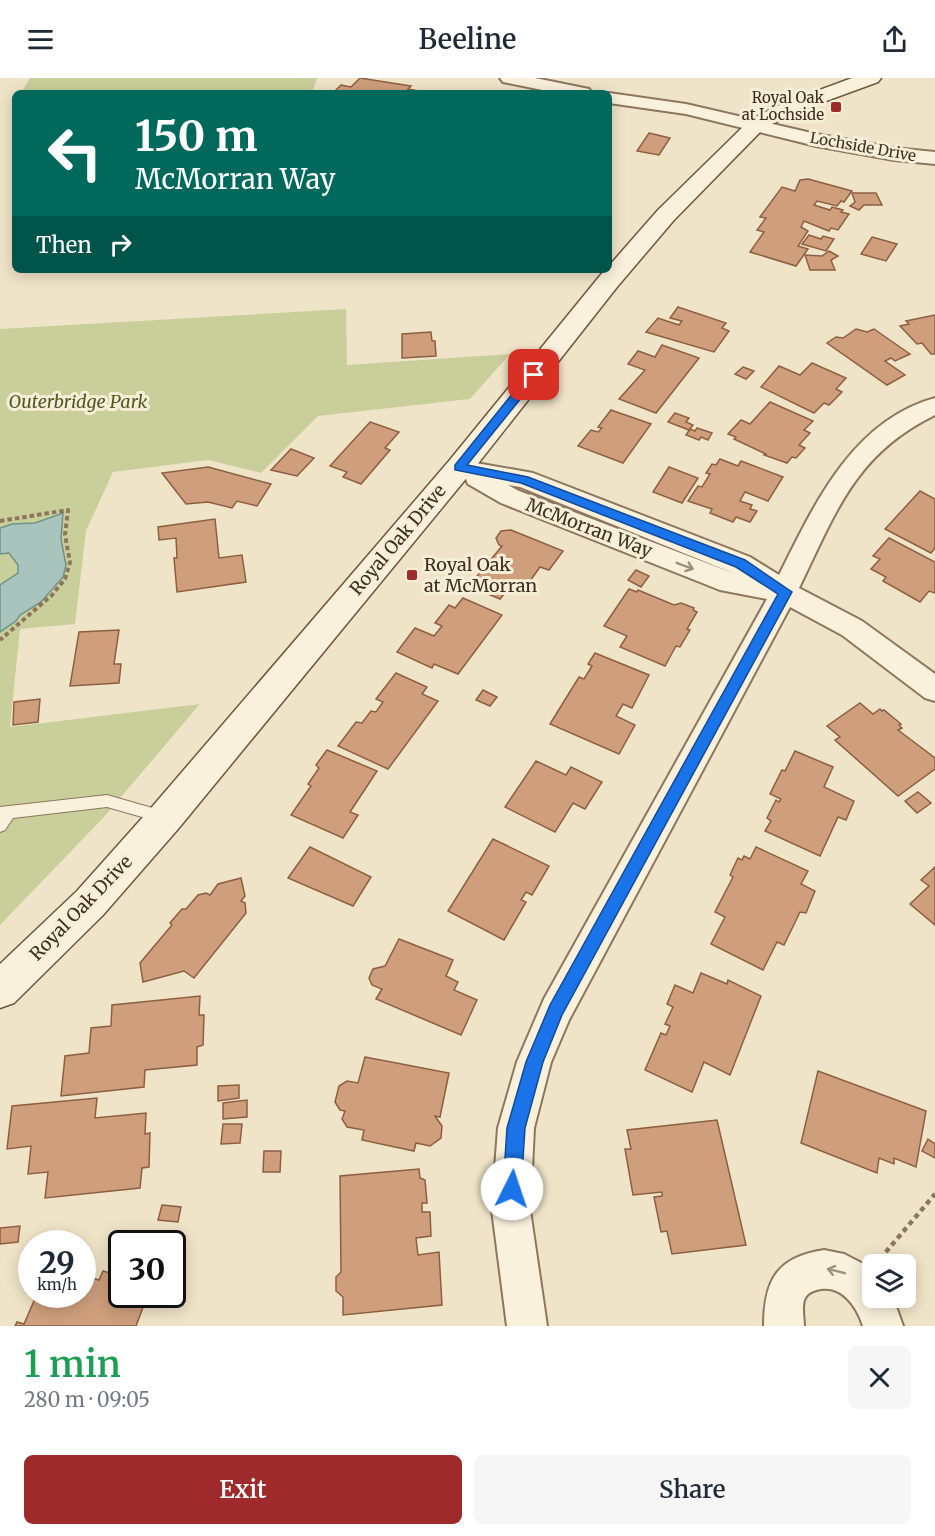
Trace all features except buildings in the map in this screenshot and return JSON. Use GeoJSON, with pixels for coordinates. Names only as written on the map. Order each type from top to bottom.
{"type":"FeatureCollection","features":[{"type":"Feature","properties":{"kind":"main road","name":"Royal Oak Drive"},"geometry":{"type":"LineString","coordinates":[[0,990],[90,903],[165,818],[459,468],[608,282],[666,215],[757,124],[789,108],[871,78]]}},
{"type":"Feature","properties":{"kind":"street"},"geometry":{"type":"LineString","coordinates":[[509,78],[568,90]]}},
{"type":"Feature","properties":{"kind":"street","name":"Lochside Drive"},"geometry":{"type":"LineString","coordinates":[[612,98],[686,108],[816,140],[894,154],[935,158]]}},
{"type":"Feature","properties":{"kind":"street"},"geometry":{"type":"LineString","coordinates":[[527,1326],[510,1210],[516,1128],[534,1062],[556,1010],[785,592],[826,507],[844,478],[865,451],[891,429],[935,406]]}},
{"type":"Feature","properties":{"kind":"street","name":"McMorran Way"},"geometry":{"type":"LineString","coordinates":[[459,468],[510,497],[729,583],[785,592],[852,628],[935,690]]}},
{"type":"Feature","properties":{"kind":"street"},"geometry":{"type":"LineString","coordinates":[[784,1326],[782,1315],[784,1299],[790,1284],[801,1274],[815,1269],[831,1268],[860,1283],[873,1298],[882,1316],[883,1326]]}},
{"type":"Feature","properties":{"kind":"lane"},"geometry":{"type":"LineString","coordinates":[[0,826],[4,813],[107,801],[165,818]]}},
{"type":"Feature","properties":{"kind":"path"},"geometry":{"type":"LineString","coordinates":[[0,521],[68,510],[65,535],[70,555],[65,579],[52,595],[0,640]]}},
{"type":"Feature","properties":{"kind":"path"},"geometry":{"type":"LineString","coordinates":[[884,1254],[935,1194]]}},
{"type":"Feature","properties":{"kind":"green space"},"geometry":{"type":"Polygon","coordinates":[[[30,78],[317,78],[313,90],[23,90],[30,78]]]}},
{"type":"Feature","properties":{"kind":"green space","name":"Outerbridge Park"},"geometry":{"type":"Polygon","coordinates":[[[346,309],[347,365],[510,354],[470,399],[318,416],[261,473],[208,460],[113,472],[86,531],[75,624],[20,629],[10,727],[200,704],[104,817],[0,925],[0,329],[346,309]]]}},
{"type":"Feature","properties":{"kind":"water"},"geometry":{"type":"Polygon","coordinates":[[[63,513],[61,539],[66,565],[63,577],[41,602],[20,615],[16,621],[0,632],[0,585],[18,573],[18,565],[9,553],[0,554],[0,528],[12,524],[35,523],[63,513]]]}},
{"type":"Feature","properties":{"kind":"place","name":"Royal Oak at Lochside"},"geometry":{"type":"Point","coordinates":[836,107]}},
{"type":"Feature","properties":{"kind":"place","name":"Royal Oak at McMorran"},"geometry":{"type":"Point","coordinates":[412,575]}},
{"type":"Feature","properties":{"kind":"route"},"geometry":{"type":"LineString","coordinates":[[512,1189],[516,1128],[534,1062],[556,1010],[785,592],[741,564],[524,480],[459,468],[534,375]]}}]}
